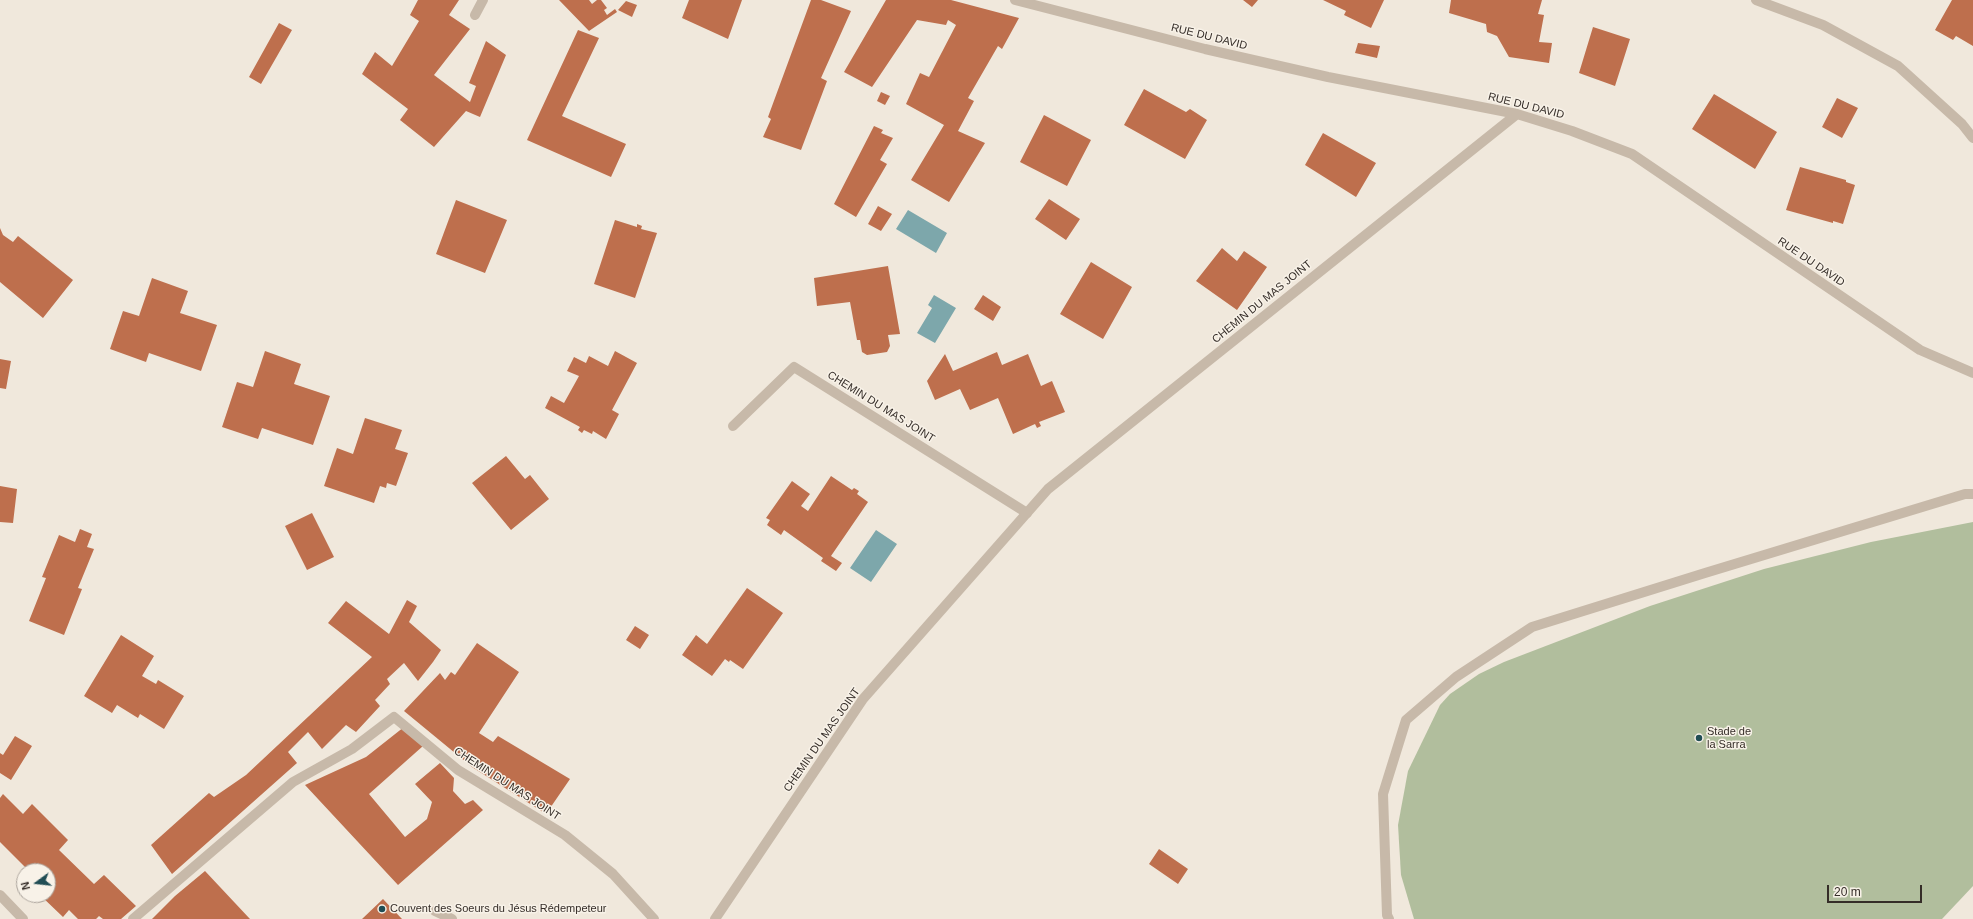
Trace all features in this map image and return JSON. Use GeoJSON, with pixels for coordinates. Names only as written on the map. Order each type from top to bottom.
{"type":"FeatureCollection","features":[{"type":"Feature","properties":{"kind":"street"},"geometry":{"type":"LineString","coordinates":[[475,14],[483,0]]}},
{"type":"Feature","properties":{"kind":"street","name":"RUE DU DAVID"},"geometry":{"type":"LineString","coordinates":[[1015,0],[1205,49],[1328,77],[1517,114],[1572,130],[1632,154],[1920,350],[1973,373]]}},
{"type":"Feature","properties":{"kind":"street"},"geometry":{"type":"LineString","coordinates":[[1756,0],[1823,25],[1898,66],[1962,124],[1973,138]]}},
{"type":"Feature","properties":{"kind":"street","name":"CHEMIN DU MAS JOINT"},"geometry":{"type":"LineString","coordinates":[[715,919],[863,699],[1048,489],[1517,114]]}},
{"type":"Feature","properties":{"kind":"street","name":"CHEMIN DU MAS JOINT"},"geometry":{"type":"LineString","coordinates":[[733,426],[794,367],[1027,513]]}},
{"type":"Feature","properties":{"kind":"street"},"geometry":{"type":"LineString","coordinates":[[1389,919],[1387,915],[1383,794],[1406,720],[1456,677],[1532,627],[1712,570],[1965,494],[1973,494]]}},
{"type":"Feature","properties":{"kind":"street","name":"CHEMIN DU MAS JOINT"},"geometry":{"type":"LineString","coordinates":[[133,919],[292,782],[352,749],[394,717],[458,770],[565,835],[612,874],[654,919]]}},
{"type":"Feature","properties":{"kind":"street"},"geometry":{"type":"LineString","coordinates":[[0,895],[23,919]]}},
{"type":"Feature","properties":{"kind":"street"},"geometry":{"type":"LineString","coordinates":[[435,911],[452,919]]}},
{"type":"Feature","properties":{"kind":"green space","name":"Stade de la Sarra"},"geometry":{"type":"Polygon","coordinates":[[[1973,522],[1973,886],[1942,919],[1414,919],[1401,875],[1398,825],[1408,771],[1440,705],[1450,694],[1479,674],[1504,662],[1650,606],[1764,569],[1871,542],[1973,522]]]}},
{"type":"Feature","properties":{"kind":"water"},"geometry":{"type":"Polygon","coordinates":[[[908,210],[947,233],[936,253],[896,229],[908,210]]]}},
{"type":"Feature","properties":{"kind":"water"},"geometry":{"type":"Polygon","coordinates":[[[934,295],[956,308],[935,343],[917,333],[932,308],[928,305],[934,295]]]}},
{"type":"Feature","properties":{"kind":"water"},"geometry":{"type":"Polygon","coordinates":[[[876,530],[897,544],[871,582],[850,568],[876,530]]]}},
{"type":"Feature","properties":{"kind":"building"},"geometry":{"type":"Polygon","coordinates":[[[418,0],[459,0],[449,15],[470,29],[434,75],[470,102],[476,86],[469,83],[486,41],[506,55],[480,117],[466,111],[434,147],[400,120],[408,109],[362,74],[375,52],[392,66],[419,21],[410,15],[418,0]]]}},
{"type":"Feature","properties":{"kind":"building"},"geometry":{"type":"Polygon","coordinates":[[[559,0],[589,0],[592,4],[597,0],[601,0],[607,8],[604,10],[607,15],[615,9],[617,12],[589,31],[559,0]]]}},
{"type":"Feature","properties":{"kind":"building"},"geometry":{"type":"Polygon","coordinates":[[[689,0],[742,0],[728,39],[682,18],[689,0]]]}},
{"type":"Feature","properties":{"kind":"building"},"geometry":{"type":"Polygon","coordinates":[[[811,0],[821,0],[851,11],[821,78],[827,81],[801,150],[763,137],[771,119],[768,117],[811,0]]]}},
{"type":"Feature","properties":{"kind":"building"},"geometry":{"type":"Polygon","coordinates":[[[886,0],[951,0],[1019,18],[1002,49],[998,46],[968,98],[974,101],[958,131],[985,143],[949,202],[911,180],[944,125],[906,104],[920,73],[929,77],[956,25],[948,20],[946,25],[917,20],[872,87],[844,72],[886,0]]]}},
{"type":"Feature","properties":{"kind":"building"},"geometry":{"type":"Polygon","coordinates":[[[1243,0],[1258,0],[1252,7],[1243,0]]]}},
{"type":"Feature","properties":{"kind":"building"},"geometry":{"type":"Polygon","coordinates":[[[1323,0],[1384,0],[1371,28],[1344,15],[1346,11],[1323,0]]]}},
{"type":"Feature","properties":{"kind":"building"},"geometry":{"type":"Polygon","coordinates":[[[1451,0],[1542,0],[1538,14],[1544,15],[1539,42],[1552,43],[1549,63],[1509,57],[1497,36],[1487,32],[1486,24],[1449,13],[1451,0]]]}},
{"type":"Feature","properties":{"kind":"building"},"geometry":{"type":"Polygon","coordinates":[[[1952,0],[1973,0],[1973,46],[1956,36],[1953,40],[1935,30],[1952,0]]]}},
{"type":"Feature","properties":{"kind":"building"},"geometry":{"type":"Polygon","coordinates":[[[626,1],[637,5],[632,17],[618,10],[626,1]]]}},
{"type":"Feature","properties":{"kind":"building"},"geometry":{"type":"Polygon","coordinates":[[[279,23],[292,30],[261,84],[249,77],[279,23]]]}},
{"type":"Feature","properties":{"kind":"building"},"geometry":{"type":"Polygon","coordinates":[[[1593,27],[1630,39],[1615,86],[1579,73],[1593,27]]]}},
{"type":"Feature","properties":{"kind":"building"},"geometry":{"type":"Polygon","coordinates":[[[578,30],[599,38],[562,116],[626,144],[611,177],[527,140],[578,30]]]}},
{"type":"Feature","properties":{"kind":"building"},"geometry":{"type":"Polygon","coordinates":[[[1358,43],[1380,46],[1377,58],[1355,53],[1358,43]]]}},
{"type":"Feature","properties":{"kind":"building"},"geometry":{"type":"Polygon","coordinates":[[[1144,89],[1186,112],[1190,109],[1207,120],[1185,159],[1124,125],[1144,89]]]}},
{"type":"Feature","properties":{"kind":"building"},"geometry":{"type":"Polygon","coordinates":[[[881,92],[890,96],[885,105],[877,101],[881,92]]]}},
{"type":"Feature","properties":{"kind":"building"},"geometry":{"type":"Polygon","coordinates":[[[1714,94],[1777,132],[1755,169],[1692,129],[1714,94]]]}},
{"type":"Feature","properties":{"kind":"building"},"geometry":{"type":"Polygon","coordinates":[[[1837,98],[1858,108],[1842,138],[1822,127],[1837,98]]]}},
{"type":"Feature","properties":{"kind":"building"},"geometry":{"type":"Polygon","coordinates":[[[1044,115],[1091,140],[1067,186],[1020,162],[1044,115]]]}},
{"type":"Feature","properties":{"kind":"building"},"geometry":{"type":"Polygon","coordinates":[[[874,126],[883,130],[881,133],[893,138],[880,160],[887,164],[856,217],[834,204],[874,126]]]}},
{"type":"Feature","properties":{"kind":"building"},"geometry":{"type":"Polygon","coordinates":[[[1323,133],[1376,163],[1356,197],[1305,165],[1323,133]]]}},
{"type":"Feature","properties":{"kind":"building"},"geometry":{"type":"Polygon","coordinates":[[[1800,167],[1846,180],[1846,182],[1855,185],[1843,224],[1833,221],[1833,223],[1786,210],[1800,167]]]}},
{"type":"Feature","properties":{"kind":"building"},"geometry":{"type":"Polygon","coordinates":[[[1049,199],[1080,219],[1066,240],[1035,219],[1049,199]]]}},
{"type":"Feature","properties":{"kind":"building"},"geometry":{"type":"Polygon","coordinates":[[[456,200],[507,220],[485,273],[436,254],[456,200]]]}},
{"type":"Feature","properties":{"kind":"building"},"geometry":{"type":"Polygon","coordinates":[[[878,206],[892,214],[881,231],[868,224],[878,206]]]}},
{"type":"Feature","properties":{"kind":"building"},"geometry":{"type":"Polygon","coordinates":[[[615,220],[637,227],[637,224],[642,226],[641,229],[657,233],[635,298],[594,284],[615,220]]]}},
{"type":"Feature","properties":{"kind":"building"},"geometry":{"type":"Polygon","coordinates":[[[0,228],[3,235],[13,242],[18,236],[73,280],[43,318],[0,282],[0,228]]]}},
{"type":"Feature","properties":{"kind":"building"},"geometry":{"type":"Polygon","coordinates":[[[1222,248],[1237,261],[1244,251],[1267,267],[1237,310],[1196,281],[1222,248]]]}},
{"type":"Feature","properties":{"kind":"building"},"geometry":{"type":"Polygon","coordinates":[[[1091,262],[1132,287],[1103,339],[1060,314],[1091,262]]]}},
{"type":"Feature","properties":{"kind":"building"},"geometry":{"type":"Polygon","coordinates":[[[888,266],[900,334],[888,335],[890,346],[887,352],[867,355],[862,352],[860,340],[857,340],[850,302],[817,306],[814,278],[888,266]]]}},
{"type":"Feature","properties":{"kind":"building"},"geometry":{"type":"Polygon","coordinates":[[[152,278],[188,291],[180,313],[217,325],[201,371],[149,353],[146,362],[110,349],[123,311],[139,316],[152,278]]]}},
{"type":"Feature","properties":{"kind":"building"},"geometry":{"type":"Polygon","coordinates":[[[983,295],[1001,307],[993,321],[974,309],[983,295]]]}},
{"type":"Feature","properties":{"kind":"building"},"geometry":{"type":"Polygon","coordinates":[[[265,351],[301,364],[294,384],[330,396],[313,445],[262,428],[258,439],[222,427],[237,382],[253,387],[265,351]]]}},
{"type":"Feature","properties":{"kind":"building"},"geometry":{"type":"Polygon","coordinates":[[[615,351],[637,363],[612,410],[619,414],[606,439],[593,431],[592,434],[584,430],[582,433],[578,430],[580,427],[545,408],[551,396],[564,403],[579,376],[567,371],[574,357],[586,363],[589,356],[608,366],[615,351]]]}},
{"type":"Feature","properties":{"kind":"building"},"geometry":{"type":"Polygon","coordinates":[[[997,352],[1002,365],[1028,354],[1041,386],[1052,381],[1065,412],[1039,422],[1041,426],[1037,428],[1035,424],[1013,434],[998,398],[970,410],[960,389],[935,400],[927,381],[945,354],[953,371],[997,352]]]}},
{"type":"Feature","properties":{"kind":"building"},"geometry":{"type":"Polygon","coordinates":[[[0,359],[11,361],[6,389],[0,388],[0,359]]]}},
{"type":"Feature","properties":{"kind":"building"},"geometry":{"type":"Polygon","coordinates":[[[365,418],[402,430],[395,449],[408,453],[396,486],[387,483],[386,488],[380,486],[374,503],[324,486],[337,448],[353,454],[365,418]]]}},
{"type":"Feature","properties":{"kind":"building"},"geometry":{"type":"Polygon","coordinates":[[[506,456],[525,479],[530,475],[549,499],[511,530],[472,483],[506,456]]]}},
{"type":"Feature","properties":{"kind":"building"},"geometry":{"type":"Polygon","coordinates":[[[831,476],[852,490],[854,488],[859,491],[857,494],[868,502],[831,556],[842,563],[836,571],[821,561],[823,558],[784,530],[781,535],[767,525],[770,520],[766,518],[792,481],[810,494],[801,506],[808,511],[831,476]]]}},
{"type":"Feature","properties":{"kind":"building"},"geometry":{"type":"Polygon","coordinates":[[[0,486],[17,489],[13,523],[0,522],[0,486]]]}},
{"type":"Feature","properties":{"kind":"building"},"geometry":{"type":"Polygon","coordinates":[[[312,513],[334,557],[307,570],[285,526],[312,513]]]}},
{"type":"Feature","properties":{"kind":"building"},"geometry":{"type":"Polygon","coordinates":[[[80,529],[92,534],[87,547],[94,549],[78,588],[82,589],[64,635],[29,621],[46,578],[42,577],[59,535],[75,542],[80,529]]]}},
{"type":"Feature","properties":{"kind":"building"},"geometry":{"type":"Polygon","coordinates":[[[747,588],[783,613],[743,669],[730,660],[729,662],[725,659],[712,676],[682,655],[696,635],[707,644],[747,588]]]}},
{"type":"Feature","properties":{"kind":"building"},"geometry":{"type":"Polygon","coordinates":[[[407,600],[417,606],[409,622],[441,650],[418,681],[404,663],[387,679],[390,684],[375,700],[380,706],[356,732],[346,725],[322,749],[308,732],[288,752],[297,763],[172,874],[151,845],[209,793],[214,797],[246,775],[372,657],[328,623],[346,601],[389,634],[407,600]]]}},
{"type":"Feature","properties":{"kind":"building"},"geometry":{"type":"Polygon","coordinates":[[[635,626],[649,635],[640,649],[626,640],[635,626]]]}},
{"type":"Feature","properties":{"kind":"building"},"geometry":{"type":"Polygon","coordinates":[[[121,635],[154,656],[142,676],[156,684],[158,680],[184,696],[164,729],[140,714],[138,718],[117,705],[112,713],[84,696],[121,635]]]}},
{"type":"Feature","properties":{"kind":"building"},"geometry":{"type":"Polygon","coordinates":[[[477,643],[519,672],[479,733],[493,742],[498,736],[570,779],[546,814],[472,767],[404,711],[440,673],[445,680],[451,672],[455,675],[477,643]]]}},
{"type":"Feature","properties":{"kind":"building"},"geometry":{"type":"Polygon","coordinates":[[[404,727],[423,746],[369,794],[405,837],[427,819],[432,802],[415,784],[440,763],[454,778],[453,791],[465,804],[473,800],[483,810],[398,885],[305,785],[366,757],[404,727]]]}},
{"type":"Feature","properties":{"kind":"building"},"geometry":{"type":"Polygon","coordinates":[[[15,736],[32,746],[11,780],[0,773],[0,753],[3,755],[15,736]]]}},
{"type":"Feature","properties":{"kind":"building"},"geometry":{"type":"Polygon","coordinates":[[[3,794],[23,814],[32,804],[68,840],[59,850],[94,884],[104,875],[136,906],[121,919],[103,919],[99,916],[96,919],[78,919],[69,910],[63,917],[48,903],[56,903],[56,863],[21,863],[0,842],[0,798],[3,794]]]}},
{"type":"Feature","properties":{"kind":"building"},"geometry":{"type":"Polygon","coordinates":[[[1159,849],[1188,869],[1178,884],[1149,864],[1159,849]]]}},
{"type":"Feature","properties":{"kind":"building"},"geometry":{"type":"Polygon","coordinates":[[[205,871],[250,919],[152,919],[175,896],[205,871]]]}},
{"type":"Feature","properties":{"kind":"building","name":"Couvent des Soeurs du Jésus Rédempeteur"},"geometry":{"type":"Polygon","coordinates":[[[383,899],[402,919],[362,919],[383,899]]]}},
{"type":"Feature","properties":{"kind":"place","name":"Stade de la Sarra"},"geometry":{"type":"Point","coordinates":[1699,738]}},
{"type":"Feature","properties":{"kind":"place","name":"Couvent des Soeurs du Jésus Rédempeteur"},"geometry":{"type":"Point","coordinates":[382,909]}}]}
